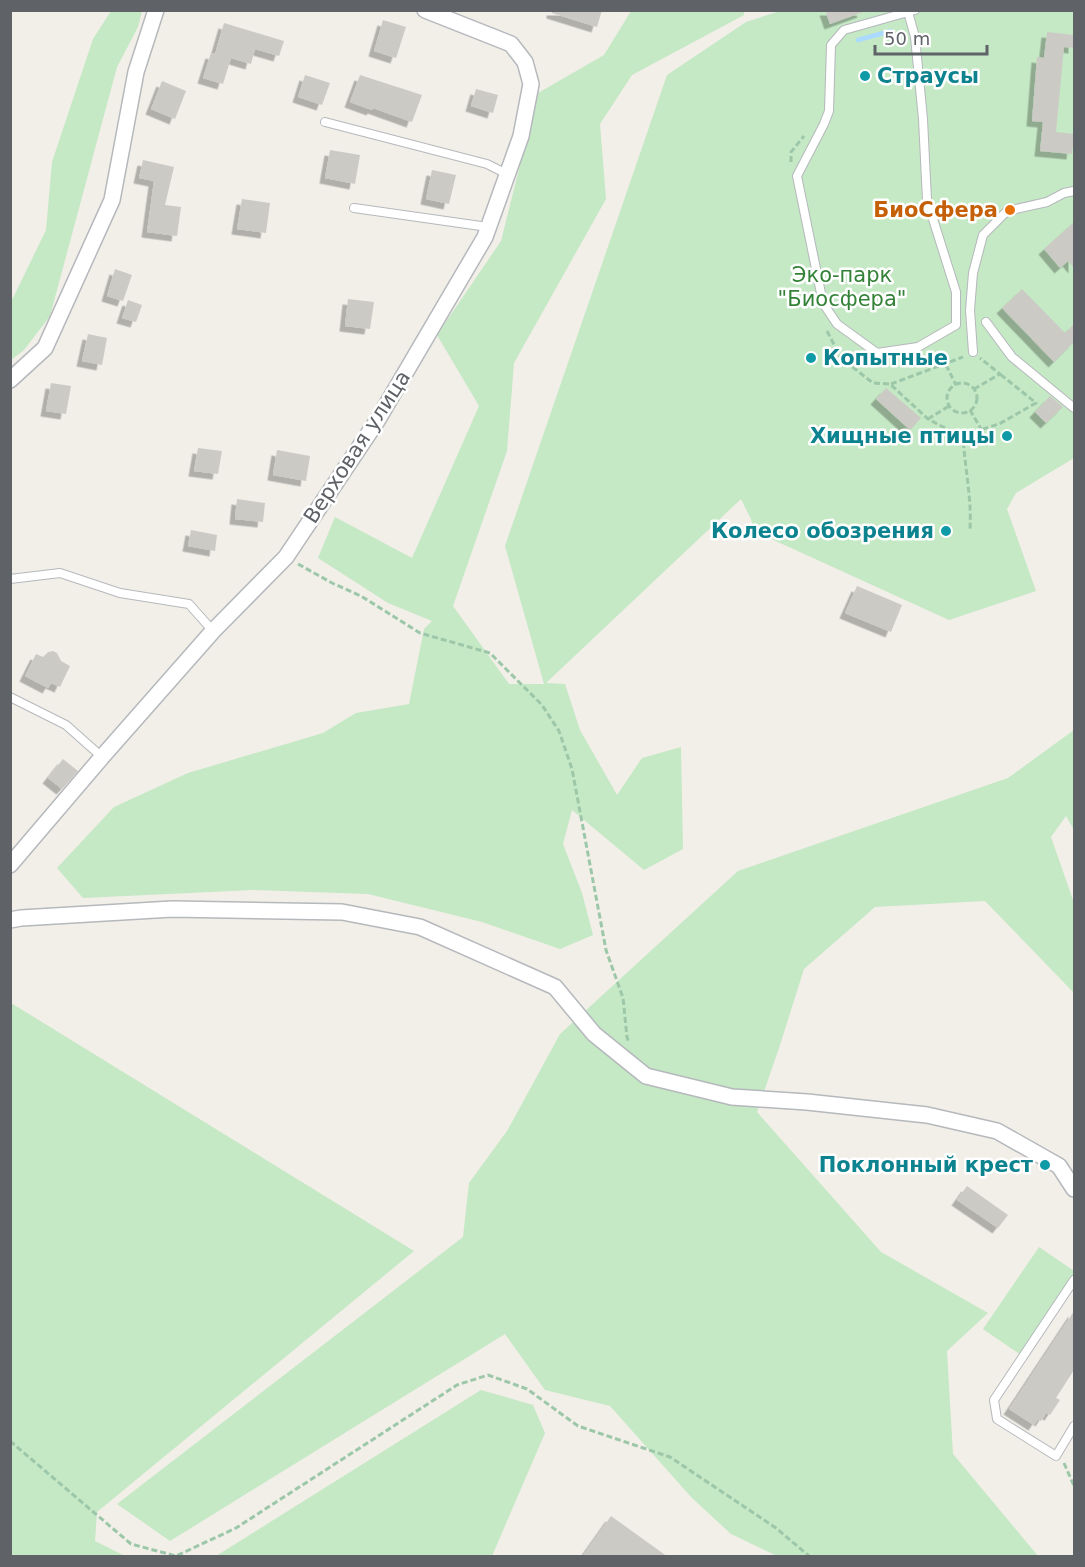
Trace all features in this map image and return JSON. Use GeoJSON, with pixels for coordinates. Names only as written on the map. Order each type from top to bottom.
{"type":"FeatureCollection","features":[{"type":"Feature","properties":{"kind":"street"},"geometry":{"type":"LineString","coordinates":[[10,380],[45,348],[111,201],[136,72],[156,10]]}},
{"type":"Feature","properties":{"kind":"street","name":"Верховая улица"},"geometry":{"type":"LineString","coordinates":[[10,864],[213,631],[286,557],[377,421],[485,237],[521,136],[531,84],[525,62],[511,44],[425,10]]}},
{"type":"Feature","properties":{"kind":"street"},"geometry":{"type":"LineString","coordinates":[[10,920],[172,909],[342,912],[420,927],[555,987],[594,1034],[646,1076],[732,1097],[807,1102],[927,1115],[997,1131],[1059,1166],[1074,1189]]}},
{"type":"Feature","properties":{"kind":"lane"},"geometry":{"type":"LineString","coordinates":[[911,11],[923,119],[927,200],[956,292],[956,325],[918,346],[877,353],[837,324],[823,303],[797,176],[829,111],[831,45],[844,30],[911,11]]}},
{"type":"Feature","properties":{"kind":"lane"},"geometry":{"type":"LineString","coordinates":[[325,122],[487,164],[507,174]]}},
{"type":"Feature","properties":{"kind":"lane"},"geometry":{"type":"LineString","coordinates":[[973,352],[970,310],[973,273],[983,235],[1006,211],[1047,202],[1064,193],[1074,191]]}},
{"type":"Feature","properties":{"kind":"lane"},"geometry":{"type":"LineString","coordinates":[[354,208],[488,227]]}},
{"type":"Feature","properties":{"kind":"lane"},"geometry":{"type":"LineString","coordinates":[[986,322],[1012,357],[1074,408]]}},
{"type":"Feature","properties":{"kind":"lane"},"geometry":{"type":"LineString","coordinates":[[10,579],[60,573],[120,593],[189,604],[213,631]]}},
{"type":"Feature","properties":{"kind":"lane"},"geometry":{"type":"LineString","coordinates":[[10,697],[66,725],[102,757]]}},
{"type":"Feature","properties":{"kind":"lane"},"geometry":{"type":"LineString","coordinates":[[1074,1280],[994,1400],[997,1419],[1056,1456],[1074,1426]]}},
{"type":"Feature","properties":{"kind":"path"},"geometry":{"type":"LineString","coordinates":[[790,168],[791,152],[806,134]]}},
{"type":"Feature","properties":{"kind":"path"},"geometry":{"type":"LineString","coordinates":[[822,323],[842,358],[873,383],[890,384],[973,352],[1036,403],[999,424],[970,433],[958,433],[928,419],[890,384]]}},
{"type":"Feature","properties":{"kind":"path"},"geometry":{"type":"LineString","coordinates":[[945,364],[956,385]]}},
{"type":"Feature","properties":{"kind":"path"},"geometry":{"type":"LineString","coordinates":[[974,389],[1000,374]]}},
{"type":"Feature","properties":{"kind":"path"},"geometry":{"type":"LineString","coordinates":[[964,383],[974,389],[976,400],[970,410],[959,412],[949,406],[947,395],[949,390],[956,385],[964,383]]}},
{"type":"Feature","properties":{"kind":"path"},"geometry":{"type":"LineString","coordinates":[[928,419],[949,406]]}},
{"type":"Feature","properties":{"kind":"path"},"geometry":{"type":"LineString","coordinates":[[970,410],[981,430]]}},
{"type":"Feature","properties":{"kind":"path"},"geometry":{"type":"LineString","coordinates":[[963,433],[971,507],[970,529]]}},
{"type":"Feature","properties":{"kind":"path"},"geometry":{"type":"LineString","coordinates":[[286,557],[332,583],[361,596],[420,633],[490,653],[542,705],[559,731],[572,769],[606,950],[623,998],[627,1037],[632,1047]]}},
{"type":"Feature","properties":{"kind":"path"},"geometry":{"type":"LineString","coordinates":[[10,1441],[131,1544],[176,1556],[236,1527],[457,1385],[488,1375],[527,1389],[578,1426],[670,1457],[776,1528],[809,1557]]}},
{"type":"Feature","properties":{"kind":"path"},"geometry":{"type":"LineString","coordinates":[[1056,1456],[1065,1464],[1074,1486]]}},
{"type":"Feature","properties":{"kind":"green space"},"geometry":{"type":"Polygon","coordinates":[[[111,11],[142,11],[138,27],[117,67],[50,316],[24,350],[11,360],[11,299],[46,230],[52,162],[93,39],[111,11]]]}},
{"type":"Feature","properties":{"kind":"green space","name":"Эко-парк \"Биосфера\""},"geometry":{"type":"Polygon","coordinates":[[[631,11],[744,11],[744,15],[632,75],[600,124],[606,199],[514,363],[507,451],[453,606],[509,684],[544,684],[505,546],[667,75],[746,22],[780,11],[1074,11],[1074,458],[1016,493],[1007,509],[1036,591],[949,620],[754,531],[741,499],[546,683],[565,684],[580,730],[617,795],[642,758],[681,747],[683,849],[644,870],[572,810],[563,844],[582,893],[593,935],[560,949],[482,922],[368,894],[253,890],[83,898],[57,868],[114,807],[188,773],[323,733],[356,713],[409,704],[424,629],[432,621],[388,603],[318,558],[335,517],[412,558],[479,406],[437,335],[501,241],[538,93],[604,55],[631,11]]]}},
{"type":"Feature","properties":{"kind":"green space"},"geometry":{"type":"Polygon","coordinates":[[[1074,730],[1074,830],[1066,816],[1051,837],[1074,903],[1074,993],[985,901],[875,907],[804,969],[757,1112],[881,1252],[988,1313],[947,1351],[953,1454],[1038,1556],[777,1556],[731,1534],[692,1498],[610,1406],[545,1390],[505,1334],[170,1541],[117,1504],[463,1237],[469,1183],[507,1131],[560,1034],[738,871],[1008,778],[1074,730]]]}},
{"type":"Feature","properties":{"kind":"green space"},"geometry":{"type":"Polygon","coordinates":[[[11,1003],[414,1251],[97,1512],[95,1541],[125,1556],[11,1556],[11,1003]]]}},
{"type":"Feature","properties":{"kind":"green space"},"geometry":{"type":"Polygon","coordinates":[[[1039,1247],[1074,1271],[1074,1284],[1024,1357],[983,1329],[1039,1247]]]}},
{"type":"Feature","properties":{"kind":"green space"},"geometry":{"type":"Polygon","coordinates":[[[481,1390],[533,1405],[545,1433],[492,1556],[216,1556],[481,1390]]]}},
{"type":"Feature","properties":{"kind":"building"},"geometry":{"type":"Polygon","coordinates":[[[552,10],[602,10],[597,27],[552,13],[552,10]]]}},
{"type":"Feature","properties":{"kind":"building"},"geometry":{"type":"Polygon","coordinates":[[[825,10],[862,10],[863,12],[830,24],[825,10]]]}},
{"type":"Feature","properties":{"kind":"building"},"geometry":{"type":"Polygon","coordinates":[[[383,20],[406,27],[396,58],[374,51],[383,20]]]}},
{"type":"Feature","properties":{"kind":"building"},"geometry":{"type":"Polygon","coordinates":[[[224,23],[284,41],[279,56],[255,49],[251,64],[231,58],[223,84],[203,78],[211,53],[215,54],[224,23]]]}},
{"type":"Feature","properties":{"kind":"building"},"geometry":{"type":"Polygon","coordinates":[[[1047,32],[1074,35],[1074,48],[1064,47],[1056,132],[1074,134],[1072,154],[1040,151],[1043,122],[1032,121],[1037,57],[1044,58],[1047,32]]]}},
{"type":"Feature","properties":{"kind":"building"},"geometry":{"type":"Polygon","coordinates":[[[305,75],[330,83],[322,105],[298,97],[305,75]]]}},
{"type":"Feature","properties":{"kind":"building"},"geometry":{"type":"Polygon","coordinates":[[[360,75],[422,95],[412,122],[350,102],[360,75]]]}},
{"type":"Feature","properties":{"kind":"building"},"geometry":{"type":"Polygon","coordinates":[[[162,81],[186,91],[175,119],[151,109],[162,81]]]}},
{"type":"Feature","properties":{"kind":"building"},"geometry":{"type":"Polygon","coordinates":[[[476,89],[498,95],[493,113],[471,106],[476,89]]]}},
{"type":"Feature","properties":{"kind":"building"},"geometry":{"type":"Polygon","coordinates":[[[330,150],[360,155],[355,184],[325,178],[330,150]]]}},
{"type":"Feature","properties":{"kind":"building"},"geometry":{"type":"Polygon","coordinates":[[[143,160],[174,167],[165,205],[181,207],[177,236],[147,232],[154,181],[139,178],[143,160]]]}},
{"type":"Feature","properties":{"kind":"building"},"geometry":{"type":"Polygon","coordinates":[[[432,170],[456,175],[449,204],[426,199],[432,170]]]}},
{"type":"Feature","properties":{"kind":"building"},"geometry":{"type":"Polygon","coordinates":[[[242,199],[270,203],[266,233],[237,229],[242,199]]]}},
{"type":"Feature","properties":{"kind":"building"},"geometry":{"type":"Polygon","coordinates":[[[1074,222],[1074,268],[1068,261],[1060,268],[1044,249],[1074,222]]]}},
{"type":"Feature","properties":{"kind":"building"},"geometry":{"type":"Polygon","coordinates":[[[115,269],[132,275],[123,301],[107,296],[115,269]]]}},
{"type":"Feature","properties":{"kind":"building"},"geometry":{"type":"Polygon","coordinates":[[[1022,289],[1065,333],[1074,324],[1074,342],[1054,362],[1002,308],[1022,289]]]}},
{"type":"Feature","properties":{"kind":"building"},"geometry":{"type":"Polygon","coordinates":[[[348,299],[374,302],[370,329],[345,326],[348,299]]]}},
{"type":"Feature","properties":{"kind":"building"},"geometry":{"type":"Polygon","coordinates":[[[128,300],[142,305],[136,322],[122,318],[128,300]]]}},
{"type":"Feature","properties":{"kind":"building"},"geometry":{"type":"Polygon","coordinates":[[[88,334],[107,338],[102,365],[82,361],[88,334]]]}},
{"type":"Feature","properties":{"kind":"building"},"geometry":{"type":"Polygon","coordinates":[[[51,383],[71,386],[66,414],[46,411],[51,383]]]}},
{"type":"Feature","properties":{"kind":"building"},"geometry":{"type":"Polygon","coordinates":[[[886,388],[921,418],[910,430],[876,399],[886,388]]]}},
{"type":"Feature","properties":{"kind":"building"},"geometry":{"type":"Polygon","coordinates":[[[1050,396],[1063,407],[1046,423],[1035,412],[1050,396]]]}},
{"type":"Feature","properties":{"kind":"building"},"geometry":{"type":"Polygon","coordinates":[[[198,448],[222,451],[218,474],[194,471],[198,448]]]}},
{"type":"Feature","properties":{"kind":"building"},"geometry":{"type":"Polygon","coordinates":[[[277,450],[310,456],[306,481],[273,475],[277,450]]]}},
{"type":"Feature","properties":{"kind":"building"},"geometry":{"type":"Polygon","coordinates":[[[237,499],[265,503],[263,522],[235,519],[237,499]]]}},
{"type":"Feature","properties":{"kind":"building"},"geometry":{"type":"Polygon","coordinates":[[[191,530],[217,535],[215,551],[188,546],[191,530]]]}},
{"type":"Feature","properties":{"kind":"building"},"geometry":{"type":"Polygon","coordinates":[[[857,586],[902,605],[891,632],[845,613],[857,586]]]}},
{"type":"Feature","properties":{"kind":"building"},"geometry":{"type":"Polygon","coordinates":[[[53,651],[57,653],[61,661],[70,666],[60,687],[51,683],[48,688],[25,676],[36,654],[43,657],[53,651]]]}},
{"type":"Feature","properties":{"kind":"building"},"geometry":{"type":"Polygon","coordinates":[[[63,759],[78,771],[62,789],[48,778],[63,759]]]}},
{"type":"Feature","properties":{"kind":"building"},"geometry":{"type":"Polygon","coordinates":[[[967,1186],[1008,1215],[998,1228],[957,1200],[967,1186]]]}},
{"type":"Feature","properties":{"kind":"building"},"geometry":{"type":"Polygon","coordinates":[[[1074,1311],[1074,1370],[1056,1398],[1060,1400],[1050,1415],[1046,1413],[1041,1421],[1038,1419],[1034,1425],[1009,1409],[1074,1311]]]}},
{"type":"Feature","properties":{"kind":"building"},"geometry":{"type":"Polygon","coordinates":[[[611,1516],[668,1557],[582,1557],[611,1516]]]}},
{"type":"Feature","properties":{"kind":"waterway"},"geometry":{"type":"LineString","coordinates":[[858,40],[891,31]]}},
{"type":"Feature","properties":{"kind":"place","name":"Страусы"},"geometry":{"type":"Point","coordinates":[865,76]}},
{"type":"Feature","properties":{"kind":"place","name":"БиоСфера"},"geometry":{"type":"Point","coordinates":[1010,210]}},
{"type":"Feature","properties":{"kind":"place","name":"Копытные"},"geometry":{"type":"Point","coordinates":[811,358]}},
{"type":"Feature","properties":{"kind":"place","name":"Хищные птицы"},"geometry":{"type":"Point","coordinates":[1007,436]}},
{"type":"Feature","properties":{"kind":"place","name":"Колесо обозрения"},"geometry":{"type":"Point","coordinates":[946,531]}},
{"type":"Feature","properties":{"kind":"place","name":"Поклонный крест"},"geometry":{"type":"Point","coordinates":[1045,1165]}}]}
